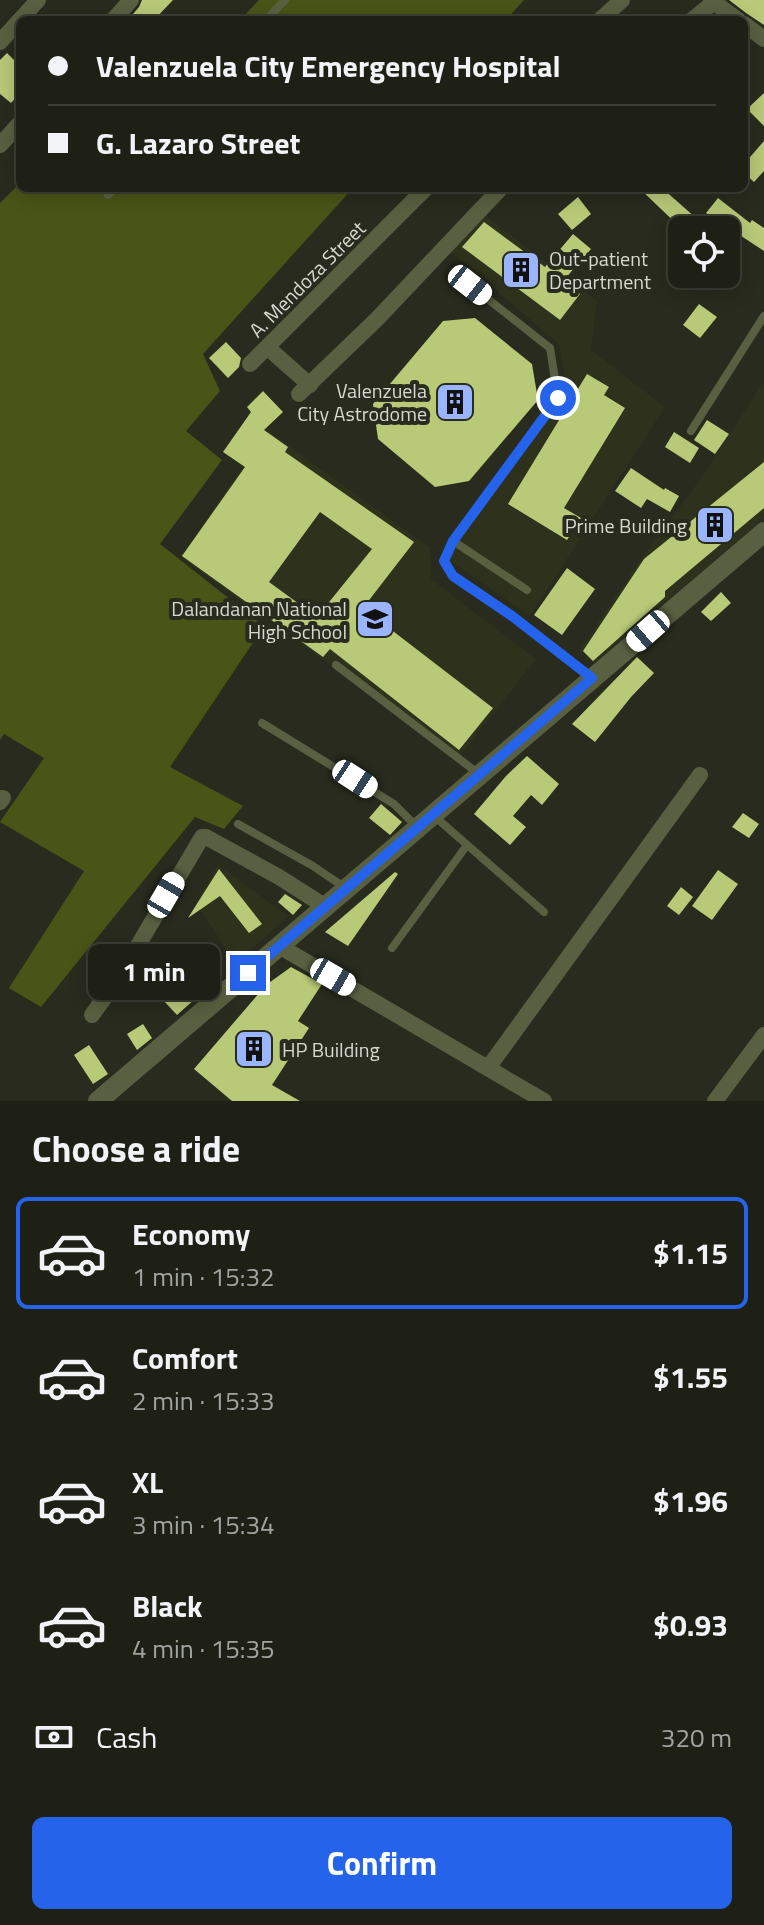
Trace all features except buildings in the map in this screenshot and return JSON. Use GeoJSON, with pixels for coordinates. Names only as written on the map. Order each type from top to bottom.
{"type":"FeatureCollection","features":[{"type":"Feature","properties":{"kind":"street"},"geometry":{"type":"LineString","coordinates":[[24,16],[38,0]]}},
{"type":"Feature","properties":{"kind":"street"},"geometry":{"type":"LineString","coordinates":[[117,16],[131,0]]}},
{"type":"Feature","properties":{"kind":"street"},"geometry":{"type":"LineString","coordinates":[[604,16],[622,0]]}},
{"type":"Feature","properties":{"kind":"street"},"geometry":{"type":"LineString","coordinates":[[696,16],[713,1],[733,16]]}},
{"type":"Feature","properties":{"kind":"street"},"geometry":{"type":"LineString","coordinates":[[0,42],[16,24]]}},
{"type":"Feature","properties":{"kind":"street"},"geometry":{"type":"LineString","coordinates":[[0,145],[16,127]]}},
{"type":"Feature","properties":{"kind":"street","name":"A. Mendoza Street"},"geometry":{"type":"LineString","coordinates":[[250,364],[422,192]]}},
{"type":"Feature","properties":{"kind":"street"},"geometry":{"type":"LineString","coordinates":[[268,348],[305,390],[497,192]]}},
{"type":"Feature","properties":{"kind":"street"},"geometry":{"type":"LineString","coordinates":[[98,1101],[764,532]]}},
{"type":"Feature","properties":{"kind":"street"},"geometry":{"type":"LineString","coordinates":[[488,1068],[700,775]]}},
{"type":"Feature","properties":{"kind":"street"},"geometry":{"type":"LineString","coordinates":[[92,1015],[120,976],[202,837],[279,877],[326,907]]}},
{"type":"Feature","properties":{"kind":"street"},"geometry":{"type":"LineString","coordinates":[[279,946],[544,1101]]}},
{"type":"Feature","properties":{"kind":"street"},"geometry":{"type":"LineString","coordinates":[[715,1101],[764,1035]]}},
{"type":"Feature","properties":{"kind":"lane"},"geometry":{"type":"LineString","coordinates":[[270,16],[285,0]]}},
{"type":"Feature","properties":{"kind":"lane"},"geometry":{"type":"LineString","coordinates":[[470,285],[550,348],[558,398],[453,541],[444,561],[453,576],[512,616],[592,678]]}},
{"type":"Feature","properties":{"kind":"lane"},"geometry":{"type":"LineString","coordinates":[[691,431],[764,316]]}},
{"type":"Feature","properties":{"kind":"lane"},"geometry":{"type":"LineString","coordinates":[[453,541],[527,590]]}},
{"type":"Feature","properties":{"kind":"lane"},"geometry":{"type":"LineString","coordinates":[[336,665],[479,775]]}},
{"type":"Feature","properties":{"kind":"lane"},"geometry":{"type":"LineString","coordinates":[[262,723],[467,845],[544,912]]}},
{"type":"Feature","properties":{"kind":"lane"},"geometry":{"type":"LineString","coordinates":[[238,824],[313,866],[346,889]]}},
{"type":"Feature","properties":{"kind":"lane"},"geometry":{"type":"LineString","coordinates":[[392,948],[467,845]]}},
{"type":"Feature","properties":{"kind":"shaded area"},"geometry":{"type":"Polygon","coordinates":[[[484,215],[597,301],[591,350],[665,407],[530,616],[452,562],[450,549],[567,389],[559,344],[451,252],[484,215]]]}},
{"type":"Feature","properties":{"kind":"shaded area"},"geometry":{"type":"Polygon","coordinates":[[[764,381],[764,518],[594,663],[580,650],[639,562],[705,473],[764,381]]]}},
{"type":"Feature","properties":{"kind":"shaded area","name":"Dalandanan National High School"},"geometry":{"type":"Polygon","coordinates":[[[268,431],[430,548],[431,579],[536,659],[459,757],[339,663],[328,663],[180,557],[268,431]]]}},
{"type":"Feature","properties":{"kind":"shaded area"},"geometry":{"type":"Polygon","coordinates":[[[218,865],[288,916],[236,964],[196,903],[218,865]]]}},
{"type":"Feature","properties":{"kind":"green space"},"geometry":{"type":"Polygon","coordinates":[[[259,0],[524,0],[510,16],[244,16],[259,0]]]}},
{"type":"Feature","properties":{"kind":"green space"},"geometry":{"type":"Polygon","coordinates":[[[16,187],[16,192],[349,192],[203,354],[220,391],[186,431],[222,460],[160,544],[264,626],[170,767],[243,806],[224,829],[195,817],[41,1007],[9,988],[84,871],[0,822],[44,758],[4,734],[0,740],[0,203],[16,187]]]}},
{"type":"Feature","properties":{"kind":"place","name":"Out-patient Department"},"geometry":{"type":"Point","coordinates":[521,270]}},
{"type":"Feature","properties":{"kind":"place","name":"Valenzuela City Astrodome"},"geometry":{"type":"Point","coordinates":[455,402]}},
{"type":"Feature","properties":{"kind":"place","name":"Prime Building"},"geometry":{"type":"Point","coordinates":[715,525]}},
{"type":"Feature","properties":{"kind":"place","name":"Dalandanan National High School"},"geometry":{"type":"Point","coordinates":[375,619]}},
{"type":"Feature","properties":{"kind":"place","name":"HP Building"},"geometry":{"type":"Point","coordinates":[254,1049]}},
{"type":"Feature","properties":{"kind":"route"},"geometry":{"type":"LineString","coordinates":[[248,973],[592,678],[512,616],[453,576],[444,561],[453,541],[558,398]]}}]}
